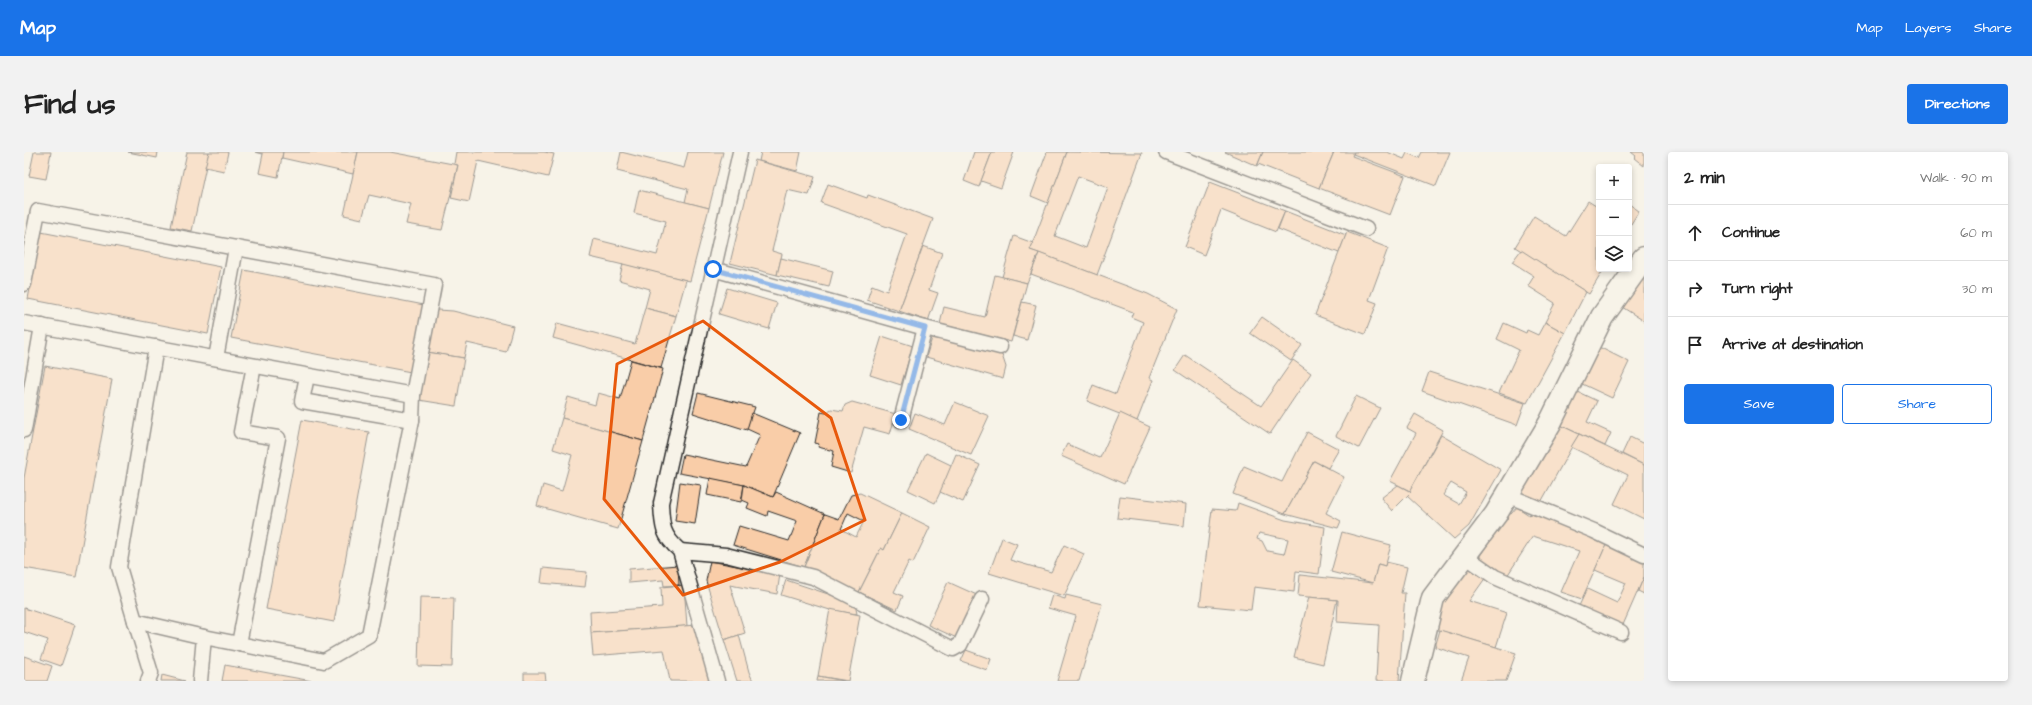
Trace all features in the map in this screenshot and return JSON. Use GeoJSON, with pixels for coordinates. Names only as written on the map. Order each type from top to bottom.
{"type":"FeatureCollection","features":[{"type":"Feature","properties":{"kind":"street"},"geometry":{"type":"LineString","coordinates":[[1413,681],[1433,598],[1496,514],[1550,423],[1602,318],[1644,258]]}},
{"type":"Feature","properties":{"kind":"lane"},"geometry":{"type":"LineString","coordinates":[[717,681],[680,551],[668,540],[662,526],[661,503],[740,152]]}},
{"type":"Feature","properties":{"kind":"lane"},"geometry":{"type":"LineString","coordinates":[[1166,152],[1366,229]]}},
{"type":"Feature","properties":{"kind":"lane"},"geometry":{"type":"LineString","coordinates":[[24,284],[38,211],[434,285],[413,395],[412,420],[369,635],[324,660],[204,637],[135,621]]}},
{"type":"Feature","properties":{"kind":"lane"},"geometry":{"type":"LineString","coordinates":[[216,358],[236,248]]}},
{"type":"Feature","properties":{"kind":"lane"},"geometry":{"type":"LineString","coordinates":[[713,269],[925,328],[1000,347]]}},
{"type":"Feature","properties":{"kind":"lane"},"geometry":{"type":"LineString","coordinates":[[24,323],[413,395]]}},
{"type":"Feature","properties":{"kind":"lane"},"geometry":{"type":"LineString","coordinates":[[24,430],[42,326]]}},
{"type":"Feature","properties":{"kind":"lane"},"geometry":{"type":"LineString","coordinates":[[901,420],[925,328]]}},
{"type":"Feature","properties":{"kind":"lane"},"geometry":{"type":"LineString","coordinates":[[148,681],[151,673],[119,567],[156,347]]}},
{"type":"Feature","properties":{"kind":"lane"},"geometry":{"type":"LineString","coordinates":[[239,644],[278,438],[241,432],[254,366]]}},
{"type":"Feature","properties":{"kind":"lane"},"geometry":{"type":"LineString","coordinates":[[307,376],[302,401],[412,420]]}},
{"type":"Feature","properties":{"kind":"lane"},"geometry":{"type":"LineString","coordinates":[[1507,495],[1594,531],[1644,555]]}},
{"type":"Feature","properties":{"kind":"lane"},"geometry":{"type":"LineString","coordinates":[[680,551],[726,555],[813,577],[953,649],[960,645],[982,599]]}},
{"type":"Feature","properties":{"kind":"lane"},"geometry":{"type":"LineString","coordinates":[[1465,556],[1495,577],[1621,632]]}},
{"type":"Feature","properties":{"kind":"lane"},"geometry":{"type":"LineString","coordinates":[[200,681],[204,637]]}},
{"type":"Feature","properties":{"kind":"highlighted area"},"geometry":{"type":"Polygon","coordinates":[[[703,321],[831,418],[865,520],[780,562],[683,595],[604,499],[617,364],[703,321]]]}},
{"type":"Feature","properties":{"kind":"building"},"geometry":{"type":"Polygon","coordinates":[[[34,152],[51,152],[46,179],[29,176],[34,152]]]}},
{"type":"Feature","properties":{"kind":"building"},"geometry":{"type":"Polygon","coordinates":[[[128,152],[158,152],[157,158],[128,152]]]}},
{"type":"Feature","properties":{"kind":"building"},"geometry":{"type":"Polygon","coordinates":[[[187,152],[209,152],[192,231],[171,227],[187,152]]]}},
{"type":"Feature","properties":{"kind":"building"},"geometry":{"type":"Polygon","coordinates":[[[209,152],[228,152],[224,171],[205,167],[209,152]]]}},
{"type":"Feature","properties":{"kind":"building"},"geometry":{"type":"Polygon","coordinates":[[[255,152],[283,152],[278,177],[259,173],[263,154],[255,152]]]}},
{"type":"Feature","properties":{"kind":"building"},"geometry":{"type":"Polygon","coordinates":[[[283,152],[358,152],[353,174],[282,158],[283,152]]]}},
{"type":"Feature","properties":{"kind":"building"},"geometry":{"type":"Polygon","coordinates":[[[358,152],[390,152],[458,165],[442,230],[406,224],[411,204],[369,195],[362,219],[344,215],[358,152]]]}},
{"type":"Feature","properties":{"kind":"building"},"geometry":{"type":"Polygon","coordinates":[[[456,152],[544,152],[554,154],[548,177],[478,161],[469,202],[451,198],[458,165],[454,164],[456,152]]]}},
{"type":"Feature","properties":{"kind":"building"},"geometry":{"type":"Polygon","coordinates":[[[621,152],[684,168],[688,152],[723,152],[709,208],[685,202],[688,189],[617,171],[621,152]]]}},
{"type":"Feature","properties":{"kind":"building"},"geometry":{"type":"Polygon","coordinates":[[[761,152],[801,152],[797,171],[759,161],[761,152]]]}},
{"type":"Feature","properties":{"kind":"building"},"geometry":{"type":"Polygon","coordinates":[[[974,152],[992,152],[979,187],[964,181],[974,152]]]}},
{"type":"Feature","properties":{"kind":"building"},"geometry":{"type":"Polygon","coordinates":[[[992,152],[1014,152],[1001,188],[981,181],[992,152]]]}},
{"type":"Feature","properties":{"kind":"building"},"geometry":{"type":"Polygon","coordinates":[[[1047,152],[1067,152],[1048,203],[1031,196],[1047,152]]]}},
{"type":"Feature","properties":{"kind":"building"},"geometry":{"type":"Polygon","coordinates":[[[1067,152],[1142,153],[1097,275],[1030,250],[1067,152]],[[1078,176],[1055,236],[1086,248],[1108,187],[1078,176]]]}},
{"type":"Feature","properties":{"kind":"building"},"geometry":{"type":"Polygon","coordinates":[[[1225,152],[1263,152],[1257,166],[1225,152]]]}},
{"type":"Feature","properties":{"kind":"building"},"geometry":{"type":"Polygon","coordinates":[[[1263,152],[1334,152],[1319,188],[1258,164],[1263,152]]]}},
{"type":"Feature","properties":{"kind":"building"},"geometry":{"type":"Polygon","coordinates":[[[1334,152],[1354,152],[1352,156],[1405,176],[1390,215],[1319,188],[1334,152]]]}},
{"type":"Feature","properties":{"kind":"building"},"geometry":{"type":"Polygon","coordinates":[[[1354,152],[1387,152],[1404,159],[1407,153],[1419,158],[1422,152],[1450,152],[1436,186],[1353,154],[1354,152]]]}},
{"type":"Feature","properties":{"kind":"building"},"geometry":{"type":"Polygon","coordinates":[[[1631,152],[1644,152],[1644,166],[1634,158],[1636,156],[1631,152]]]}},
{"type":"Feature","properties":{"kind":"building"},"geometry":{"type":"Polygon","coordinates":[[[755,160],[815,177],[809,195],[787,190],[772,251],[782,254],[777,275],[730,263],[755,160]]]}},
{"type":"Feature","properties":{"kind":"building"},"geometry":{"type":"Polygon","coordinates":[[[1210,182],[1285,211],[1276,232],[1221,210],[1204,255],[1185,247],[1210,182]]]}},
{"type":"Feature","properties":{"kind":"building"},"geometry":{"type":"Polygon","coordinates":[[[828,184],[867,198],[868,195],[933,219],[899,311],[867,300],[872,285],[887,291],[907,234],[821,203],[828,184]]]}},
{"type":"Feature","properties":{"kind":"building"},"geometry":{"type":"Polygon","coordinates":[[[639,190],[709,208],[690,281],[590,257],[594,239],[657,255],[666,221],[634,213],[639,190]]]}},
{"type":"Feature","properties":{"kind":"building"},"geometry":{"type":"Polygon","coordinates":[[[1588,201],[1596,206],[1596,272],[1602,272],[1589,294],[1515,247],[1534,216],[1566,236],[1588,201]]]}},
{"type":"Feature","properties":{"kind":"building"},"geometry":{"type":"Polygon","coordinates":[[[1632,206],[1639,211],[1632,222],[1632,206]]]}},
{"type":"Feature","properties":{"kind":"building"},"geometry":{"type":"Polygon","coordinates":[[[1285,211],[1346,235],[1339,253],[1278,229],[1285,211]]]}},
{"type":"Feature","properties":{"kind":"building"},"geometry":{"type":"Polygon","coordinates":[[[41,232],[221,267],[208,334],[28,299],[41,232]]]}},
{"type":"Feature","properties":{"kind":"building"},"geometry":{"type":"Polygon","coordinates":[[[1347,232],[1388,248],[1369,300],[1377,303],[1365,334],[1315,315],[1347,232]]]}},
{"type":"Feature","properties":{"kind":"building"},"geometry":{"type":"Polygon","coordinates":[[[1014,236],[1033,243],[1030,250],[1039,253],[1027,283],[1002,277],[1014,236]]]}},
{"type":"Feature","properties":{"kind":"building"},"geometry":{"type":"Polygon","coordinates":[[[923,246],[942,253],[929,290],[938,293],[928,321],[899,311],[923,246]]]}},
{"type":"Feature","properties":{"kind":"building"},"geometry":{"type":"Polygon","coordinates":[[[1521,250],[1586,292],[1565,333],[1545,322],[1555,303],[1528,286],[1534,276],[1512,262],[1521,250]]]}},
{"type":"Feature","properties":{"kind":"building"},"geometry":{"type":"Polygon","coordinates":[[[1039,253],[1148,294],[1177,309],[1149,378],[1153,380],[1137,421],[1087,401],[1093,385],[1116,394],[1143,322],[1131,317],[1133,312],[1031,274],[1039,253]]]}},
{"type":"Feature","properties":{"kind":"building"},"geometry":{"type":"Polygon","coordinates":[[[781,258],[833,271],[829,287],[777,275],[781,258]]]}},
{"type":"Feature","properties":{"kind":"building"},"geometry":{"type":"Polygon","coordinates":[[[623,264],[686,280],[676,316],[645,308],[650,289],[619,280],[623,264]]]}},
{"type":"Feature","properties":{"kind":"building"},"geometry":{"type":"Polygon","coordinates":[[[244,270],[424,305],[411,372],[231,338],[244,270]]]}},
{"type":"Feature","properties":{"kind":"building"},"geometry":{"type":"Polygon","coordinates":[[[1644,273],[1644,321],[1622,307],[1644,273]]]}},
{"type":"Feature","properties":{"kind":"building"},"geometry":{"type":"Polygon","coordinates":[[[995,275],[1027,283],[1011,342],[940,324],[944,307],[985,317],[995,275]]]}},
{"type":"Feature","properties":{"kind":"building"},"geometry":{"type":"Polygon","coordinates":[[[727,288],[777,303],[769,329],[719,314],[727,288]]]}},
{"type":"Feature","properties":{"kind":"building"},"geometry":{"type":"Polygon","coordinates":[[[1022,302],[1036,305],[1027,340],[1013,336],[1022,302]]]}},
{"type":"Feature","properties":{"kind":"building"},"geometry":{"type":"Polygon","coordinates":[[[645,308],[676,316],[661,368],[553,338],[557,323],[635,344],[645,308]]]}},
{"type":"Feature","properties":{"kind":"building"},"geometry":{"type":"Polygon","coordinates":[[[438,310],[453,311],[513,326],[506,352],[467,343],[464,358],[427,352],[435,312],[438,310]]]}},
{"type":"Feature","properties":{"kind":"building"},"geometry":{"type":"Polygon","coordinates":[[[1262,317],[1302,345],[1291,361],[1250,333],[1262,317]]]}},
{"type":"Feature","properties":{"kind":"building"},"geometry":{"type":"Polygon","coordinates":[[[1545,322],[1565,333],[1527,403],[1499,393],[1519,350],[1497,339],[1504,323],[1526,333],[1527,330],[1538,335],[1545,322]]]}},
{"type":"Feature","properties":{"kind":"building"},"geometry":{"type":"Polygon","coordinates":[[[933,335],[1002,355],[1006,367],[1003,379],[926,357],[933,335]]]}},
{"type":"Feature","properties":{"kind":"building"},"geometry":{"type":"Polygon","coordinates":[[[882,336],[913,346],[901,385],[870,375],[882,336]]]}},
{"type":"Feature","properties":{"kind":"building"},"geometry":{"type":"Polygon","coordinates":[[[1597,346],[1629,362],[1612,398],[1580,383],[1597,346]]]}},
{"type":"Feature","properties":{"kind":"building"},"geometry":{"type":"Polygon","coordinates":[[[427,352],[464,358],[456,406],[419,400],[427,352]]]}},
{"type":"Feature","properties":{"kind":"building"},"geometry":{"type":"Polygon","coordinates":[[[1185,355],[1261,406],[1293,360],[1311,373],[1270,434],[1175,370],[1185,355]]]}},
{"type":"Feature","properties":{"kind":"building"},"geometry":{"type":"Polygon","coordinates":[[[631,360],[663,369],[643,441],[562,418],[568,397],[595,405],[598,393],[620,399],[631,360]]]}},
{"type":"Feature","properties":{"kind":"building"},"geometry":{"type":"Polygon","coordinates":[[[45,366],[112,379],[76,577],[24,568],[24,478],[45,366]]]}},
{"type":"Feature","properties":{"kind":"building"},"geometry":{"type":"Polygon","coordinates":[[[1429,372],[1525,403],[1517,425],[1422,391],[1429,372]]]}},
{"type":"Feature","properties":{"kind":"building"},"geometry":{"type":"Polygon","coordinates":[[[1574,390],[1597,401],[1587,422],[1611,433],[1605,446],[1558,424],[1574,390]]]}},
{"type":"Feature","properties":{"kind":"building"},"geometry":{"type":"Polygon","coordinates":[[[698,393],[755,407],[747,430],[693,413],[698,393]]]}},
{"type":"Feature","properties":{"kind":"building"},"geometry":{"type":"Polygon","coordinates":[[[1356,396],[1380,408],[1359,448],[1336,436],[1356,396]]]}},
{"type":"Feature","properties":{"kind":"building"},"geometry":{"type":"Polygon","coordinates":[[[852,402],[896,414],[890,434],[864,427],[851,473],[831,467],[834,451],[818,447],[819,444],[815,443],[821,412],[826,413],[831,409],[843,411],[845,405],[852,402]]]}},
{"type":"Feature","properties":{"kind":"building"},"geometry":{"type":"Polygon","coordinates":[[[955,402],[989,416],[971,455],[909,429],[915,413],[945,425],[955,402]]]}},
{"type":"Feature","properties":{"kind":"building"},"geometry":{"type":"Polygon","coordinates":[[[752,413],[800,433],[773,497],[744,485],[679,473],[683,454],[746,467],[760,435],[747,429],[752,413]]]}},
{"type":"Feature","properties":{"kind":"building"},"geometry":{"type":"Polygon","coordinates":[[[1120,413],[1150,427],[1124,484],[1061,456],[1067,444],[1100,458],[1120,413]]]}},
{"type":"Feature","properties":{"kind":"building"},"geometry":{"type":"Polygon","coordinates":[[[1415,414],[1443,430],[1410,491],[1390,481],[1416,433],[1407,428],[1415,414]]]}},
{"type":"Feature","properties":{"kind":"building"},"geometry":{"type":"Polygon","coordinates":[[[562,418],[643,441],[618,529],[537,506],[543,485],[562,491],[572,455],[553,449],[562,418]]]}},
{"type":"Feature","properties":{"kind":"building"},"geometry":{"type":"Polygon","coordinates":[[[302,420],[369,432],[334,622],[266,609],[302,420]]]}},
{"type":"Feature","properties":{"kind":"building"},"geometry":{"type":"Polygon","coordinates":[[[1558,424],[1579,434],[1540,504],[1521,494],[1558,424]]]}},
{"type":"Feature","properties":{"kind":"building"},"geometry":{"type":"Polygon","coordinates":[[[1307,432],[1339,449],[1328,468],[1314,461],[1285,514],[1233,494],[1244,466],[1282,482],[1307,432]]]}},
{"type":"Feature","properties":{"kind":"building"},"geometry":{"type":"Polygon","coordinates":[[[1579,434],[1644,465],[1644,519],[1614,504],[1628,475],[1571,447],[1579,434]]]}},
{"type":"Feature","properties":{"kind":"building"},"geometry":{"type":"Polygon","coordinates":[[[1441,435],[1501,470],[1469,526],[1454,539],[1407,496],[1441,435]],[[1451,483],[1443,495],[1459,504],[1466,492],[1451,483]]]}},
{"type":"Feature","properties":{"kind":"building"},"geometry":{"type":"Polygon","coordinates":[[[1630,437],[1644,444],[1644,465],[1622,454],[1630,437]]]}},
{"type":"Feature","properties":{"kind":"building"},"geometry":{"type":"Polygon","coordinates":[[[926,453],[953,466],[935,503],[908,490],[926,453]]]}},
{"type":"Feature","properties":{"kind":"building"},"geometry":{"type":"Polygon","coordinates":[[[956,454],[980,465],[963,502],[940,492],[956,454]]]}},
{"type":"Feature","properties":{"kind":"building"},"geometry":{"type":"Polygon","coordinates":[[[1314,461],[1344,477],[1326,513],[1341,521],[1338,528],[1285,514],[1314,461]]]}},
{"type":"Feature","properties":{"kind":"building"},"geometry":{"type":"Polygon","coordinates":[[[710,478],[744,485],[741,502],[707,495],[710,478]]]}},
{"type":"Feature","properties":{"kind":"building"},"geometry":{"type":"Polygon","coordinates":[[[680,482],[701,485],[695,524],[675,521],[680,482]]]}},
{"type":"Feature","properties":{"kind":"building"},"geometry":{"type":"Polygon","coordinates":[[[744,485],[773,497],[776,492],[825,514],[804,567],[733,545],[739,526],[789,541],[797,521],[768,511],[767,516],[747,508],[749,503],[742,500],[744,485]]]}},
{"type":"Feature","properties":{"kind":"building"},"geometry":{"type":"Polygon","coordinates":[[[1398,485],[1411,492],[1392,511],[1381,498],[1398,485]]]}},
{"type":"Feature","properties":{"kind":"building"},"geometry":{"type":"Polygon","coordinates":[[[860,493],[902,513],[884,550],[881,548],[859,592],[804,567],[825,514],[839,519],[851,495],[860,493]],[[848,513],[841,529],[856,537],[864,521],[848,513]]]}},
{"type":"Feature","properties":{"kind":"building"},"geometry":{"type":"Polygon","coordinates":[[[1120,496],[1186,504],[1184,526],[1117,518],[1120,496]]]}},
{"type":"Feature","properties":{"kind":"building"},"geometry":{"type":"Polygon","coordinates":[[[1238,503],[1285,520],[1325,527],[1319,574],[1296,571],[1294,592],[1254,587],[1251,610],[1200,605],[1212,509],[1236,511],[1238,503]],[[1259,533],[1257,539],[1262,541],[1267,551],[1284,554],[1288,539],[1259,533]]]}},
{"type":"Feature","properties":{"kind":"building"},"geometry":{"type":"Polygon","coordinates":[[[1517,507],[1529,515],[1530,514],[1581,529],[1608,541],[1582,599],[1561,592],[1579,551],[1533,536],[1507,576],[1479,557],[1509,513],[1511,514],[1517,507]]]}},
{"type":"Feature","properties":{"kind":"building"},"geometry":{"type":"Polygon","coordinates":[[[902,513],[930,527],[913,563],[909,561],[894,592],[903,596],[897,610],[859,592],[881,548],[884,550],[902,513]]]}},
{"type":"Feature","properties":{"kind":"building"},"geometry":{"type":"Polygon","coordinates":[[[1342,532],[1391,545],[1385,566],[1378,564],[1373,583],[1331,572],[1342,532]]]}},
{"type":"Feature","properties":{"kind":"building"},"geometry":{"type":"Polygon","coordinates":[[[1002,538],[1017,544],[1010,560],[1051,572],[1064,545],[1084,554],[1064,596],[989,573],[1002,538]]]}},
{"type":"Feature","properties":{"kind":"building"},"geometry":{"type":"Polygon","coordinates":[[[1606,545],[1644,562],[1644,577],[1623,625],[1579,606],[1587,589],[1617,603],[1626,583],[1595,570],[1606,545]]]}},
{"type":"Feature","properties":{"kind":"building"},"geometry":{"type":"Polygon","coordinates":[[[710,561],[780,574],[777,594],[730,585],[745,633],[724,640],[706,581],[710,561]]]}},
{"type":"Feature","properties":{"kind":"building"},"geometry":{"type":"Polygon","coordinates":[[[1386,562],[1407,567],[1401,593],[1405,593],[1399,681],[1376,681],[1379,625],[1337,622],[1338,600],[1298,596],[1300,575],[1373,583],[1378,564],[1385,566],[1386,562]]]}},
{"type":"Feature","properties":{"kind":"building"},"geometry":{"type":"Polygon","coordinates":[[[678,565],[679,585],[664,586],[663,580],[629,583],[629,569],[678,565]]]}},
{"type":"Feature","properties":{"kind":"building"},"geometry":{"type":"Polygon","coordinates":[[[1469,565],[1486,577],[1469,601],[1507,613],[1496,647],[1435,629],[1443,600],[1469,565]]]}},
{"type":"Feature","properties":{"kind":"building"},"geometry":{"type":"Polygon","coordinates":[[[543,568],[587,572],[585,587],[541,583],[543,568]]]}},
{"type":"Feature","properties":{"kind":"building"},"geometry":{"type":"Polygon","coordinates":[[[1644,577],[1644,594],[1638,591],[1644,577]]]}},
{"type":"Feature","properties":{"kind":"building"},"geometry":{"type":"Polygon","coordinates":[[[786,580],[855,603],[857,614],[830,610],[781,595],[786,580]]]}},
{"type":"Feature","properties":{"kind":"building"},"geometry":{"type":"Polygon","coordinates":[[[948,582],[979,596],[959,639],[928,625],[948,582]]]}},
{"type":"Feature","properties":{"kind":"building"},"geometry":{"type":"Polygon","coordinates":[[[684,585],[687,626],[591,633],[590,612],[662,607],[661,587],[684,585]]]}},
{"type":"Feature","properties":{"kind":"building"},"geometry":{"type":"Polygon","coordinates":[[[1052,595],[1065,599],[1066,595],[1102,604],[1079,681],[1057,681],[1076,616],[1048,608],[1052,595]]]}},
{"type":"Feature","properties":{"kind":"building"},"geometry":{"type":"Polygon","coordinates":[[[420,597],[454,598],[452,667],[418,666],[420,597]]]}},
{"type":"Feature","properties":{"kind":"building"},"geometry":{"type":"Polygon","coordinates":[[[1309,597],[1337,600],[1323,664],[1294,657],[1309,597]]]}},
{"type":"Feature","properties":{"kind":"building"},"geometry":{"type":"Polygon","coordinates":[[[24,608],[75,625],[61,666],[41,659],[48,640],[24,632],[24,608]]]}},
{"type":"Feature","properties":{"kind":"building"},"geometry":{"type":"Polygon","coordinates":[[[830,609],[860,615],[848,681],[818,676],[830,609]]]}},
{"type":"Feature","properties":{"kind":"building"},"geometry":{"type":"Polygon","coordinates":[[[696,625],[710,681],[670,681],[664,650],[593,656],[591,633],[696,625]]]}},
{"type":"Feature","properties":{"kind":"building"},"geometry":{"type":"Polygon","coordinates":[[[1440,630],[1516,653],[1506,681],[1461,681],[1469,658],[1435,647],[1440,630]]]}},
{"type":"Feature","properties":{"kind":"building"},"geometry":{"type":"Polygon","coordinates":[[[739,635],[749,672],[753,681],[737,681],[724,640],[739,635]]]}},
{"type":"Feature","properties":{"kind":"building"},"geometry":{"type":"Polygon","coordinates":[[[966,650],[991,659],[987,670],[961,661],[966,650]]]}},
{"type":"Feature","properties":{"kind":"building"},"geometry":{"type":"Polygon","coordinates":[[[24,656],[52,666],[47,681],[24,681],[24,656]]]}},
{"type":"Feature","properties":{"kind":"building"},"geometry":{"type":"Polygon","coordinates":[[[225,665],[312,681],[222,681],[225,665]]]}},
{"type":"Feature","properties":{"kind":"building"},"geometry":{"type":"Polygon","coordinates":[[[524,673],[545,673],[546,681],[524,681],[524,673]]]}},
{"type":"Feature","properties":{"kind":"building"},"geometry":{"type":"Polygon","coordinates":[[[162,675],[185,681],[161,681],[162,675]]]}},
{"type":"Feature","properties":{"kind":"building"},"geometry":{"type":"Polygon","coordinates":[[[818,676],[844,681],[817,681],[818,676]]]}},
{"type":"Feature","properties":{"kind":"route"},"geometry":{"type":"LineString","coordinates":[[713,269],[925,328],[901,420]]}}]}
